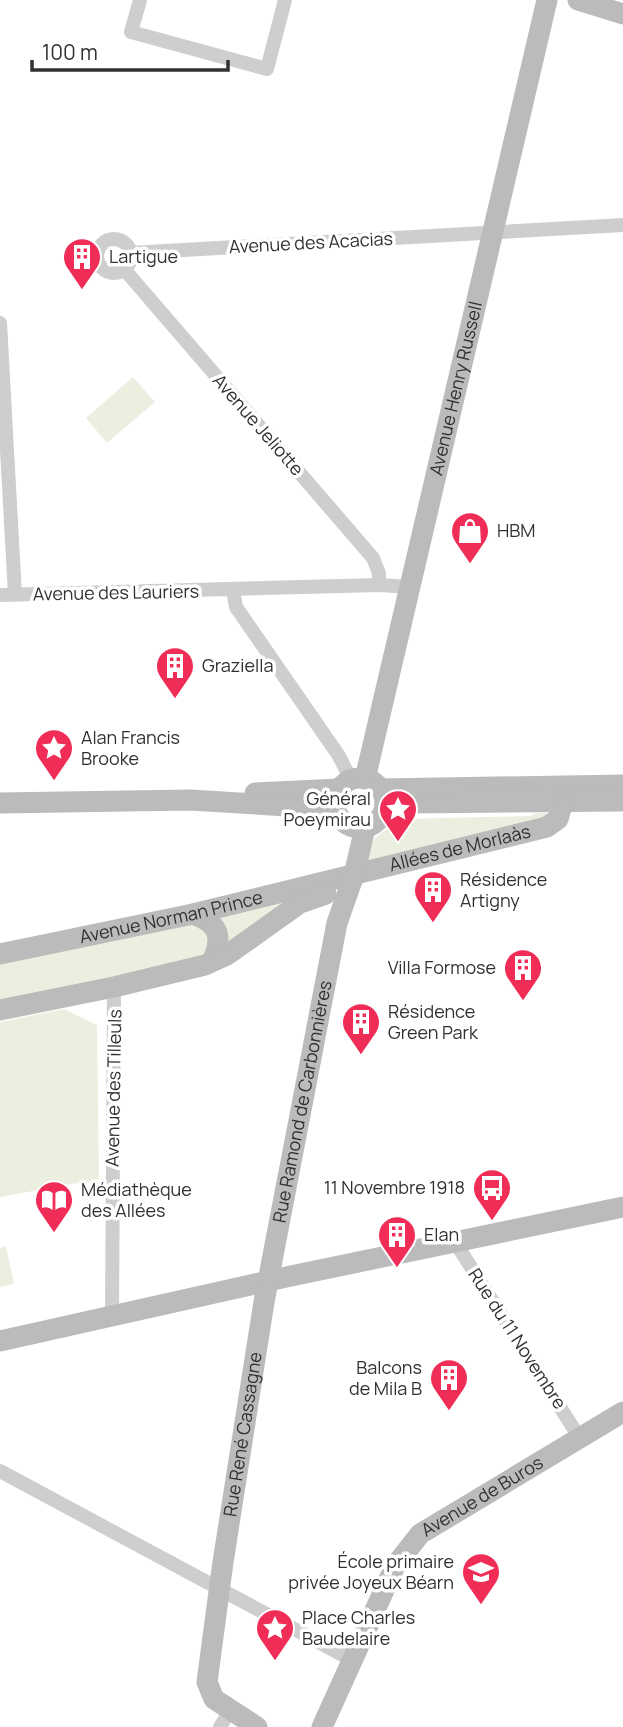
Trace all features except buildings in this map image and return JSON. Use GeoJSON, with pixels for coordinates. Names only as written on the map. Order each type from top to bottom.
{"type":"FeatureCollection","features":[{"type":"Feature","properties":{"kind":"street"},"geometry":{"type":"LineString","coordinates":[[139,0],[131,32],[267,69],[285,0]]}},
{"type":"Feature","properties":{"kind":"street","name":"Avenue Henry Russell"},"geometry":{"type":"LineString","coordinates":[[359,800],[547,0]]}},
{"type":"Feature","properties":{"kind":"street"},"geometry":{"type":"LineString","coordinates":[[578,0],[623,14]]}},
{"type":"Feature","properties":{"kind":"street","name":"Avenue des Acacias"},"geometry":{"type":"LineString","coordinates":[[131,253],[623,225]]}},
{"type":"Feature","properties":{"kind":"street"},"geometry":{"type":"LineString","coordinates":[[116,239],[126,243],[131,253],[130,262],[124,269],[113,272],[103,268],[98,259],[99,249],[106,241],[116,239]]}},
{"type":"Feature","properties":{"kind":"street","name":"Avenue Jeliotte"},"geometry":{"type":"LineString","coordinates":[[124,269],[373,558],[379,573],[379,585]]}},
{"type":"Feature","properties":{"kind":"street"},"geometry":{"type":"LineString","coordinates":[[0,323],[15,595]]}},
{"type":"Feature","properties":{"kind":"street","name":"Avenue des Lauriers"},"geometry":{"type":"LineString","coordinates":[[0,595],[379,585],[411,587]]}},
{"type":"Feature","properties":{"kind":"street"},"geometry":{"type":"LineString","coordinates":[[233,590],[236,607],[340,756],[359,800]]}},
{"type":"Feature","properties":{"kind":"street"},"geometry":{"type":"LineString","coordinates":[[359,800],[623,785]]}},
{"type":"Feature","properties":{"kind":"street"},"geometry":{"type":"LineString","coordinates":[[0,803],[190,800],[300,790],[359,800],[413,803],[623,801]]}},
{"type":"Feature","properties":{"kind":"street","name":"Rue Ramond de Carbonnières"},"geometry":{"type":"LineString","coordinates":[[268,1281],[346,883],[347,847],[359,800]]}},
{"type":"Feature","properties":{"kind":"street","name":"Allées de Morlaàs"},"geometry":{"type":"LineString","coordinates":[[0,1010],[205,965],[227,955],[300,903],[346,883],[547,827],[558,819],[563,802]]}},
{"type":"Feature","properties":{"kind":"street","name":"Avenue Norman Prince"},"geometry":{"type":"LineString","coordinates":[[0,954],[346,883]]}},
{"type":"Feature","properties":{"kind":"street"},"geometry":{"type":"LineString","coordinates":[[193,914],[212,923],[216,930],[219,945],[213,960]]}},
{"type":"Feature","properties":{"kind":"street","name":"Avenue des Tilleuls"},"geometry":{"type":"LineString","coordinates":[[112,1315],[114,986]]}},
{"type":"Feature","properties":{"kind":"street"},"geometry":{"type":"LineString","coordinates":[[0,1341],[268,1281],[623,1207]]}},
{"type":"Feature","properties":{"kind":"street","name":"Rue du 11 Novembre"},"geometry":{"type":"LineString","coordinates":[[455,1241],[579,1437]]}},
{"type":"Feature","properties":{"kind":"street","name":"Rue René Cassagne"},"geometry":{"type":"LineString","coordinates":[[225,1719],[207,1682],[249,1386],[268,1281]]}},
{"type":"Feature","properties":{"kind":"street","name":"Avenue de Buros"},"geometry":{"type":"LineString","coordinates":[[322,1727],[395,1566],[419,1534],[623,1412]]}},
{"type":"Feature","properties":{"kind":"street"},"geometry":{"type":"LineString","coordinates":[[0,1471],[352,1660]]}},
{"type":"Feature","properties":{"kind":"street"},"geometry":{"type":"LineString","coordinates":[[225,1719],[257,1727]]}},
{"type":"Feature","properties":{"kind":"green space"},"geometry":{"type":"Polygon","coordinates":[[[133,377],[155,402],[107,443],[86,418],[133,377]]]}},
{"type":"Feature","properties":{"kind":"green space"},"geometry":{"type":"Polygon","coordinates":[[[536,813],[552,813],[552,817],[369,862],[367,859],[369,846],[377,836],[402,819],[530,816],[536,813]]]}},
{"type":"Feature","properties":{"kind":"green space"},"geometry":{"type":"Polygon","coordinates":[[[294,894],[229,949],[214,915],[294,894]]]}},
{"type":"Feature","properties":{"kind":"green space"},"geometry":{"type":"Polygon","coordinates":[[[193,920],[208,925],[210,956],[0,1001],[0,960],[193,920]]]}},
{"type":"Feature","properties":{"kind":"green space"},"geometry":{"type":"Polygon","coordinates":[[[64,1009],[97,1025],[99,1179],[0,1197],[0,1022],[64,1009]]]}},
{"type":"Feature","properties":{"kind":"green space"},"geometry":{"type":"Polygon","coordinates":[[[6,1246],[14,1284],[0,1287],[0,1248],[6,1246]]]}},
{"type":"Feature","properties":{"kind":"place","name":"Lartigue"},"geometry":{"type":"Point","coordinates":[82,291]}},
{"type":"Feature","properties":{"kind":"place","name":"HBM"},"geometry":{"type":"Point","coordinates":[470,565]}},
{"type":"Feature","properties":{"kind":"place","name":"Graziella"},"geometry":{"type":"Point","coordinates":[175,700]}},
{"type":"Feature","properties":{"kind":"place","name":"Alan Francis Brooke"},"geometry":{"type":"Point","coordinates":[54,782]}},
{"type":"Feature","properties":{"kind":"place","name":"Général Poeymirau"},"geometry":{"type":"Point","coordinates":[398,843]}},
{"type":"Feature","properties":{"kind":"place","name":"Résidence Artigny"},"geometry":{"type":"Point","coordinates":[433,924]}},
{"type":"Feature","properties":{"kind":"place","name":"Villa Formose"},"geometry":{"type":"Point","coordinates":[523,1002]}},
{"type":"Feature","properties":{"kind":"place","name":"Résidence Green Park"},"geometry":{"type":"Point","coordinates":[361,1056]}},
{"type":"Feature","properties":{"kind":"place","name":"11 Novembre 1918"},"geometry":{"type":"Point","coordinates":[492,1222]}},
{"type":"Feature","properties":{"kind":"place","name":"Médiathèque des Allées"},"geometry":{"type":"Point","coordinates":[54,1234]}},
{"type":"Feature","properties":{"kind":"place","name":"Elan"},"geometry":{"type":"Point","coordinates":[397,1269]}},
{"type":"Feature","properties":{"kind":"place","name":"Balcons de Mila B"},"geometry":{"type":"Point","coordinates":[449,1412]}},
{"type":"Feature","properties":{"kind":"place","name":"École primaire privée Joyeux Béarn"},"geometry":{"type":"Point","coordinates":[481,1606]}},
{"type":"Feature","properties":{"kind":"place","name":"Place Charles Baudelaire"},"geometry":{"type":"Point","coordinates":[275,1662]}}]}
